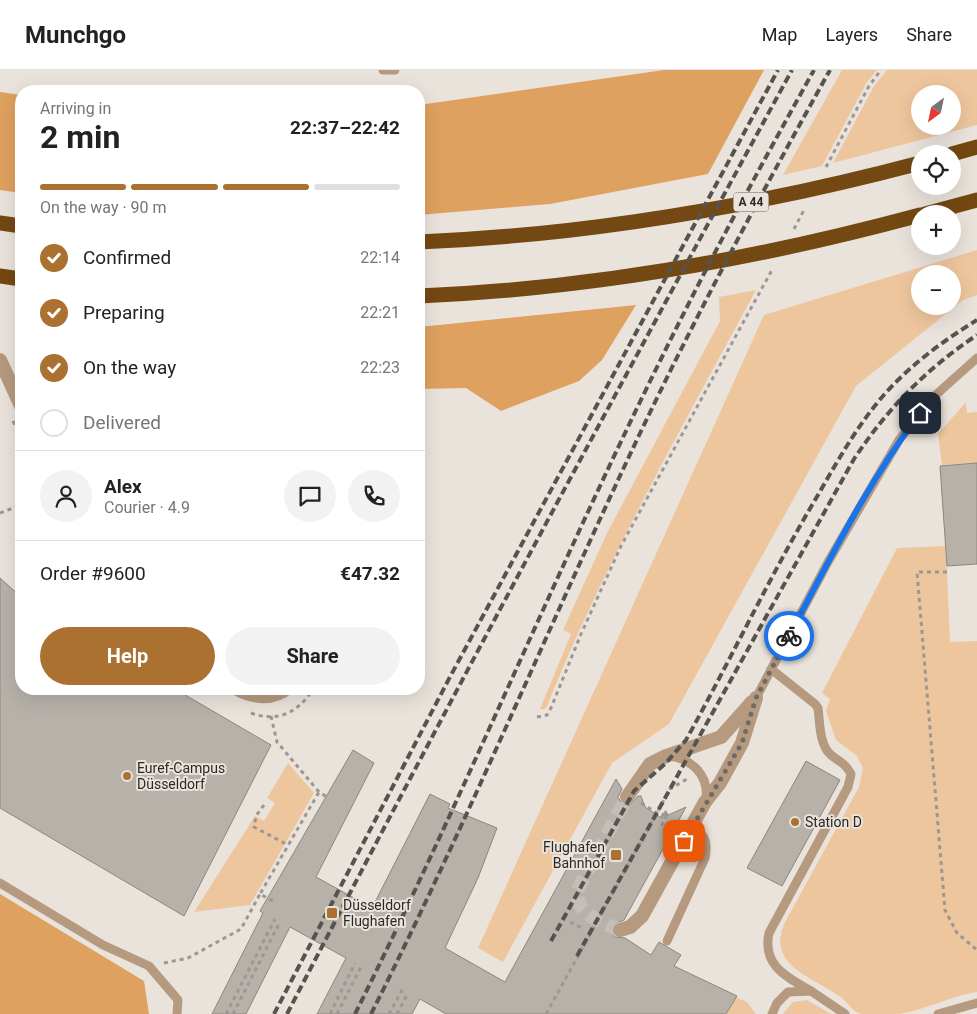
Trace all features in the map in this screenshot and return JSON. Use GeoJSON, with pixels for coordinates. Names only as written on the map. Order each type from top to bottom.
{"type":"FeatureCollection","features":[{"type":"Feature","properties":{"kind":"highway"},"geometry":{"type":"LineString","coordinates":[[961,152],[977,148]]}},
{"type":"Feature","properties":{"kind":"highway","name":"A 44"},"geometry":{"type":"LineString","coordinates":[[425,242],[482,240],[628,222],[767,199],[911,165]]}},
{"type":"Feature","properties":{"kind":"highway"},"geometry":{"type":"LineString","coordinates":[[958,205],[977,200]]}},
{"type":"Feature","properties":{"kind":"highway"},"geometry":{"type":"LineString","coordinates":[[425,296],[465,294],[614,278],[839,237],[911,217]]}},
{"type":"Feature","properties":{"kind":"highway"},"geometry":{"type":"LineString","coordinates":[[0,223],[15,225]]}},
{"type":"Feature","properties":{"kind":"highway"},"geometry":{"type":"LineString","coordinates":[[0,276],[15,278]]}},
{"type":"Feature","properties":{"kind":"street"},"geometry":{"type":"LineString","coordinates":[[0,360],[15,393]]}},
{"type":"Feature","properties":{"kind":"street"},"geometry":{"type":"LineString","coordinates":[[631,798],[650,764],[666,756],[721,737],[756,698]]}},
{"type":"Feature","properties":{"kind":"street"},"geometry":{"type":"LineString","coordinates":[[620,930],[630,927],[642,916],[705,802],[720,783],[742,743],[756,698]]}},
{"type":"Feature","properties":{"kind":"lane"},"geometry":{"type":"LineString","coordinates":[[383,70],[395,70]]}},
{"type":"Feature","properties":{"kind":"lane"},"geometry":{"type":"LineString","coordinates":[[756,698],[828,562],[899,440],[930,400],[977,358]]}},
{"type":"Feature","properties":{"kind":"lane"},"geometry":{"type":"LineString","coordinates":[[771,670],[815,704],[818,708],[822,738],[829,754],[845,763],[851,774],[848,787],[773,925],[766,946],[771,960],[782,973],[845,1014]]}},
{"type":"Feature","properties":{"kind":"lane"},"geometry":{"type":"LineString","coordinates":[[243,695],[249,698],[259,699],[280,695]]}},
{"type":"Feature","properties":{"kind":"lane"},"geometry":{"type":"LineString","coordinates":[[666,756],[684,759],[699,772],[707,790],[705,802]]}},
{"type":"Feature","properties":{"kind":"lane"},"geometry":{"type":"LineString","coordinates":[[667,941],[705,858],[707,845],[702,832],[692,826]]}},
{"type":"Feature","properties":{"kind":"lane"},"geometry":{"type":"LineString","coordinates":[[0,883],[103,945],[149,966],[178,1000],[177,1014]]}},
{"type":"Feature","properties":{"kind":"lane"},"geometry":{"type":"LineString","coordinates":[[772,1014],[777,1003],[788,992],[811,991]]}},
{"type":"Feature","properties":{"kind":"lane"},"geometry":{"type":"LineString","coordinates":[[938,1014],[977,1003]]}},
{"type":"Feature","properties":{"kind":"path"},"geometry":{"type":"LineString","coordinates":[[823,174],[869,86],[881,70]]}},
{"type":"Feature","properties":{"kind":"path"},"geometry":{"type":"LineString","coordinates":[[790,236],[809,201]]}},
{"type":"Feature","properties":{"kind":"path"},"geometry":{"type":"LineString","coordinates":[[537,717],[547,715],[551,708],[581,634],[621,546],[776,263]]}},
{"type":"Feature","properties":{"kind":"path"},"geometry":{"type":"LineString","coordinates":[[0,513],[15,507]]}},
{"type":"Feature","properties":{"kind":"path"},"geometry":{"type":"LineString","coordinates":[[946,572],[917,572],[945,910],[957,933],[977,950]]}},
{"type":"Feature","properties":{"kind":"path"},"geometry":{"type":"LineString","coordinates":[[310,695],[295,711],[272,717],[277,742],[319,792],[327,797]]}},
{"type":"Feature","properties":{"kind":"path"},"geometry":{"type":"LineString","coordinates":[[546,1014],[670,789],[699,772]]}},
{"type":"Feature","properties":{"kind":"path"},"geometry":{"type":"LineString","coordinates":[[149,966],[188,958],[241,929],[319,792]]}},
{"type":"Feature","properties":{"kind":"path"},"geometry":{"type":"LineString","coordinates":[[631,798],[662,816],[665,812],[667,814],[665,817],[663,816],[666,812],[668,813],[660,828]]}},
{"type":"Feature","properties":{"kind":"path"},"geometry":{"type":"LineString","coordinates":[[264,804],[256,816],[254,827],[288,845]]}},
{"type":"Feature","properties":{"kind":"path"},"geometry":{"type":"LineString","coordinates":[[260,894],[273,901]]}},
{"type":"Feature","properties":{"kind":"path"},"geometry":{"type":"LineString","coordinates":[[226,1014],[275,919]]}},
{"type":"Feature","properties":{"kind":"path"},"geometry":{"type":"LineString","coordinates":[[233,1014],[280,922]]}},
{"type":"Feature","properties":{"kind":"path"},"geometry":{"type":"LineString","coordinates":[[570,922],[582,928]]}},
{"type":"Feature","properties":{"kind":"path"},"geometry":{"type":"LineString","coordinates":[[330,1014],[355,963]]}},
{"type":"Feature","properties":{"kind":"path"},"geometry":{"type":"LineString","coordinates":[[337,1014],[361,966]]}},
{"type":"Feature","properties":{"kind":"path"},"geometry":{"type":"LineString","coordinates":[[389,1014],[402,990]]}},
{"type":"Feature","properties":{"kind":"path"},"geometry":{"type":"LineString","coordinates":[[397,1014],[408,993]]}},
{"type":"Feature","properties":{"kind":"shaded area"},"geometry":{"type":"Polygon","coordinates":[[[664,70],[764,70],[708,174],[550,204],[425,214],[425,104],[664,70]]]}},
{"type":"Feature","properties":{"kind":"shaded area"},"geometry":{"type":"Polygon","coordinates":[[[842,70],[877,70],[867,82],[822,166],[783,175],[842,70]]]}},
{"type":"Feature","properties":{"kind":"shaded area"},"geometry":{"type":"Polygon","coordinates":[[[887,70],[977,70],[977,125],[961,129],[961,85],[911,85],[911,135],[939,135],[833,163],[874,86],[887,70]]]}},
{"type":"Feature","properties":{"kind":"shaded area"},"geometry":{"type":"Polygon","coordinates":[[[0,92],[15,94],[15,192],[0,190],[0,92]]]}},
{"type":"Feature","properties":{"kind":"shaded area"},"geometry":{"type":"Polygon","coordinates":[[[977,250],[977,295],[961,302],[961,265],[928,265],[977,250]]]}},
{"type":"Feature","properties":{"kind":"shaded area"},"geometry":{"type":"Polygon","coordinates":[[[911,270],[911,315],[944,315],[856,386],[669,724],[612,763],[503,962],[478,948],[764,315],[911,270]]]}},
{"type":"Feature","properties":{"kind":"shaded area"},"geometry":{"type":"Polygon","coordinates":[[[756,290],[619,547],[547,706],[545,709],[540,709],[571,634],[563,630],[607,533],[720,321],[719,297],[756,290]]]}},
{"type":"Feature","properties":{"kind":"shaded area"},"geometry":{"type":"Polygon","coordinates":[[[636,305],[602,360],[579,381],[501,411],[466,388],[425,389],[425,326],[636,305]]]}},
{"type":"Feature","properties":{"kind":"shaded area"},"geometry":{"type":"Polygon","coordinates":[[[966,402],[967,413],[977,412],[977,463],[942,465],[938,434],[966,402]]]}},
{"type":"Feature","properties":{"kind":"shaded area"},"geometry":{"type":"Polygon","coordinates":[[[946,546],[950,642],[977,641],[977,992],[899,1014],[861,1014],[856,1012],[843,999],[808,978],[788,962],[782,951],[780,939],[784,924],[859,787],[863,768],[857,756],[836,740],[826,711],[830,699],[822,693],[897,548],[946,546]]]}},
{"type":"Feature","properties":{"kind":"shaded area"},"geometry":{"type":"Polygon","coordinates":[[[288,763],[314,793],[250,905],[194,912],[255,816],[264,821],[275,803],[267,798],[288,763]]]}},
{"type":"Feature","properties":{"kind":"shaded area"},"geometry":{"type":"Polygon","coordinates":[[[0,894],[144,981],[149,1014],[0,1014],[0,894]]]}},
{"type":"Feature","properties":{"kind":"shaded area"},"geometry":{"type":"Polygon","coordinates":[[[735,997],[747,1002],[756,1014],[726,1014],[735,997]]]}},
{"type":"Feature","properties":{"kind":"shaded area"},"geometry":{"type":"Polygon","coordinates":[[[807,1000],[831,1014],[783,1014],[793,1002],[807,1000]]]}},
{"type":"Feature","properties":{"kind":"building"},"geometry":{"type":"Polygon","coordinates":[[[977,463],[977,564],[947,566],[940,466],[977,463]]]}},
{"type":"Feature","properties":{"kind":"building","name":"Euref-Campus Düsseldorf"},"geometry":{"type":"Polygon","coordinates":[[[0,578],[15,592],[15,695],[185,695],[271,745],[184,916],[0,808],[0,578]]]}},
{"type":"Feature","properties":{"kind":"building"},"geometry":{"type":"Polygon","coordinates":[[[353,750],[374,763],[316,877],[372,908],[430,794],[450,804],[448,808],[497,828],[478,878],[445,948],[505,982],[616,779],[622,789],[618,797],[622,804],[630,805],[638,796],[641,796],[645,807],[662,818],[686,807],[624,920],[614,924],[612,932],[614,937],[625,938],[651,955],[659,942],[681,955],[674,966],[737,996],[726,1014],[446,1014],[420,999],[412,1014],[317,1014],[346,958],[290,927],[246,1014],[212,1014],[263,913],[260,911],[353,750]]]}},
{"type":"Feature","properties":{"kind":"building","name":"Station D"},"geometry":{"type":"Polygon","coordinates":[[[806,761],[840,780],[782,886],[747,868],[806,761]]]}},
{"type":"Feature","properties":{"kind":"tunnel"},"geometry":{"type":"LineString","coordinates":[[620,930],[605,924],[585,911],[578,899],[577,891],[627,797]]}},
{"type":"Feature","properties":{"kind":"railway"},"geometry":{"type":"LineString","coordinates":[[274,1014],[451,675],[778,70]]}},
{"type":"Feature","properties":{"kind":"railway"},"geometry":{"type":"LineString","coordinates":[[287,1014],[537,540],[792,70]]}},
{"type":"Feature","properties":{"kind":"railway"},"geometry":{"type":"LineString","coordinates":[[355,1014],[395,933],[583,522],[661,359],[774,141],[814,70]]}},
{"type":"Feature","properties":{"kind":"railway"},"geometry":{"type":"LineString","coordinates":[[371,1014],[405,946],[650,413],[724,265],[830,70]]}},
{"type":"Feature","properties":{"kind":"railway"},"geometry":{"type":"LineString","coordinates":[[551,941],[634,791],[665,764],[686,740],[798,529],[855,433],[873,408],[904,374],[939,345],[977,320]]}},
{"type":"Feature","properties":{"kind":"railway"},"geometry":{"type":"LineString","coordinates":[[577,956],[854,459],[894,406],[941,362],[977,335]]}},
{"type":"Feature","properties":{"kind":"way so far"},"geometry":{"type":"LineString","coordinates":[[684,841],[705,802],[720,783],[742,743],[756,698],[789,636]]}},
{"type":"Feature","properties":{"kind":"place","name":"Euref-Campus Düsseldorf"},"geometry":{"type":"Point","coordinates":[127,776]}},
{"type":"Feature","properties":{"kind":"place","name":"Station D"},"geometry":{"type":"Point","coordinates":[795,822]}},
{"type":"Feature","properties":{"kind":"place","name":"Flughafen Bahnhof"},"geometry":{"type":"Point","coordinates":[616,855]}},
{"type":"Feature","properties":{"kind":"place","name":"Düsseldorf Flughafen"},"geometry":{"type":"Point","coordinates":[332,913]}},
{"type":"Feature","properties":{"kind":"route"},"geometry":{"type":"LineString","coordinates":[[789,636],[828,562],[899,440],[920,413]]}}]}
